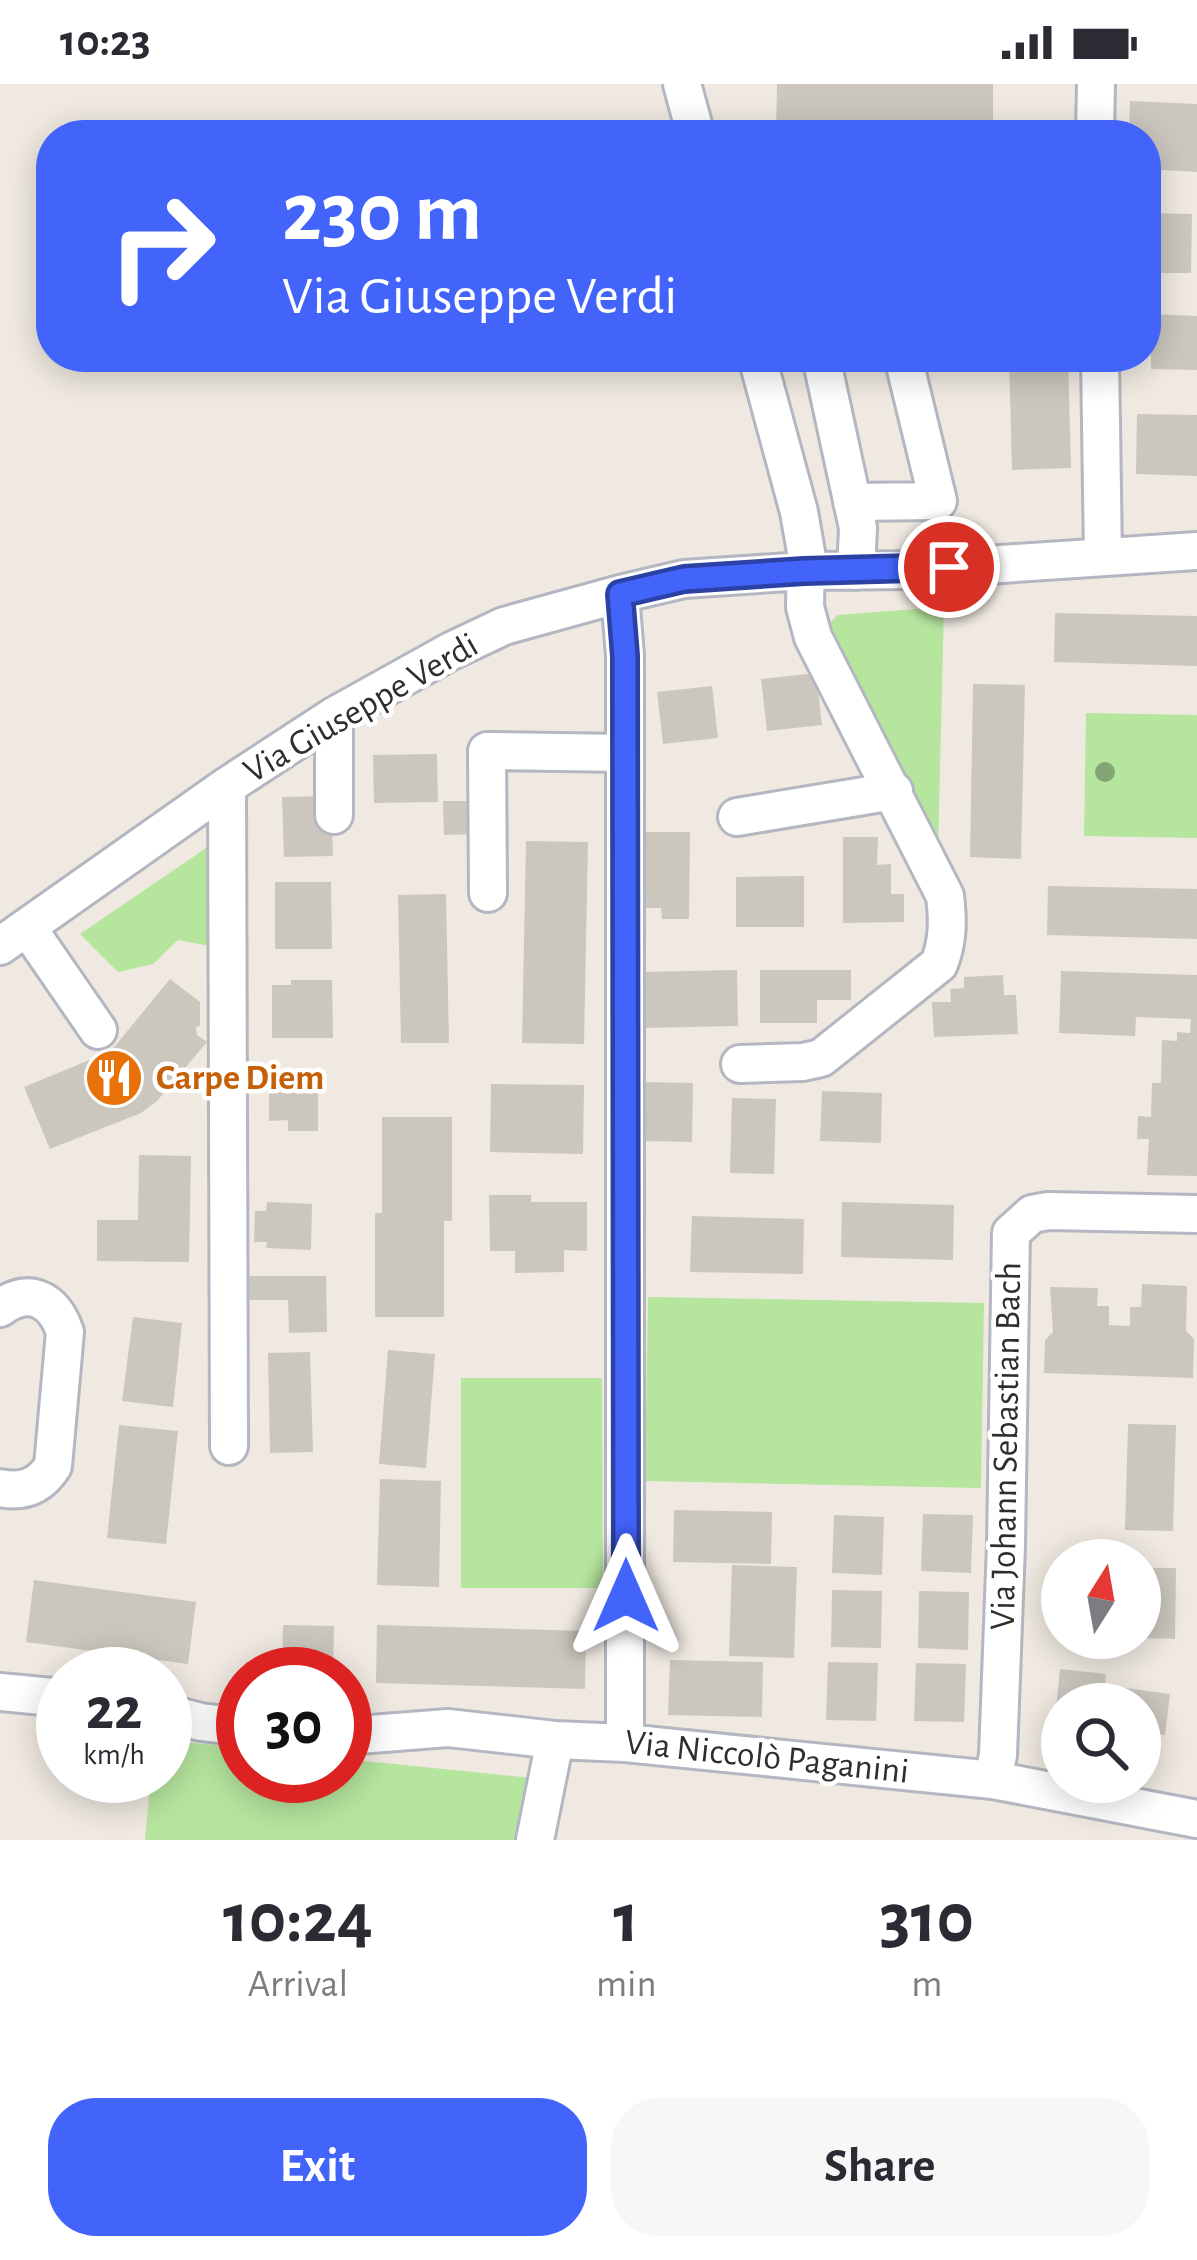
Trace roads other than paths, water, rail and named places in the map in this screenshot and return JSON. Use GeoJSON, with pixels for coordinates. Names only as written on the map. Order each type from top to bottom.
{"type":"FeatureCollection","features":[{"type":"Feature","properties":{"kind":"street"},"geometry":{"type":"LineString","coordinates":[[682,84],[692,120]]}},
{"type":"Feature","properties":{"kind":"street"},"geometry":{"type":"LineString","coordinates":[[1095,120],[1096,84]]}},
{"type":"Feature","properties":{"kind":"street"},"geometry":{"type":"LineString","coordinates":[[740,1064],[821,1058],[939,964],[948,917],[945,896],[813,637],[805,608],[806,552],[799,512],[761,372]]}},
{"type":"Feature","properties":{"kind":"street"},"geometry":{"type":"LineString","coordinates":[[824,372],[858,528],[856,571]]}},
{"type":"Feature","properties":{"kind":"street"},"geometry":{"type":"LineString","coordinates":[[852,502],[938,501],[907,372]]}},
{"type":"Feature","properties":{"kind":"street"},"geometry":{"type":"LineString","coordinates":[[1100,372],[1103,556]]}},
{"type":"Feature","properties":{"kind":"street","name":"Via Giuseppe Verdi"},"geometry":{"type":"LineString","coordinates":[[14,937],[334,716],[504,626],[684,579],[910,570],[1197,550]]}},
{"type":"Feature","properties":{"kind":"street"},"geometry":{"type":"LineString","coordinates":[[620,594],[625,656],[626,1743]]}},
{"type":"Feature","properties":{"kind":"street"},"geometry":{"type":"LineString","coordinates":[[334,716],[334,815]]}},
{"type":"Feature","properties":{"kind":"street"},"geometry":{"type":"LineString","coordinates":[[488,892],[487,751],[625,753]]}},
{"type":"Feature","properties":{"kind":"street"},"geometry":{"type":"LineString","coordinates":[[227,786],[229,1446]]}},
{"type":"Feature","properties":{"kind":"street"},"geometry":{"type":"LineString","coordinates":[[736,817],[894,791]]}},
{"type":"Feature","properties":{"kind":"street"},"geometry":{"type":"LineString","coordinates":[[14,937],[98,1030]]}},
{"type":"Feature","properties":{"kind":"street","name":"Via Johann Sebastian Bach"},"geometry":{"type":"LineString","coordinates":[[993,1780],[998,1755],[1006,1545],[1011,1233],[1032,1214],[1048,1211],[1197,1214]]}},
{"type":"Feature","properties":{"kind":"street"},"geometry":{"type":"LineString","coordinates":[[0,1308],[11,1300],[30,1297],[45,1301],[59,1314],[65,1332],[53,1466],[32,1486],[14,1491],[0,1488]]}},
{"type":"Feature","properties":{"kind":"street"},"geometry":{"type":"LineString","coordinates":[[0,1692],[36,1695]]}},
{"type":"Feature","properties":{"kind":"street","name":"Via Niccolò Paganini"},"geometry":{"type":"LineString","coordinates":[[372,1734],[448,1727],[993,1780],[1191,1818]]}},
{"type":"Feature","properties":{"kind":"street"},"geometry":{"type":"LineString","coordinates":[[535,1840],[555,1740]]}},
{"type":"Feature","properties":{"kind":"place","name":"Carpe Diem"},"geometry":{"type":"Point","coordinates":[114,1078]}}]}
